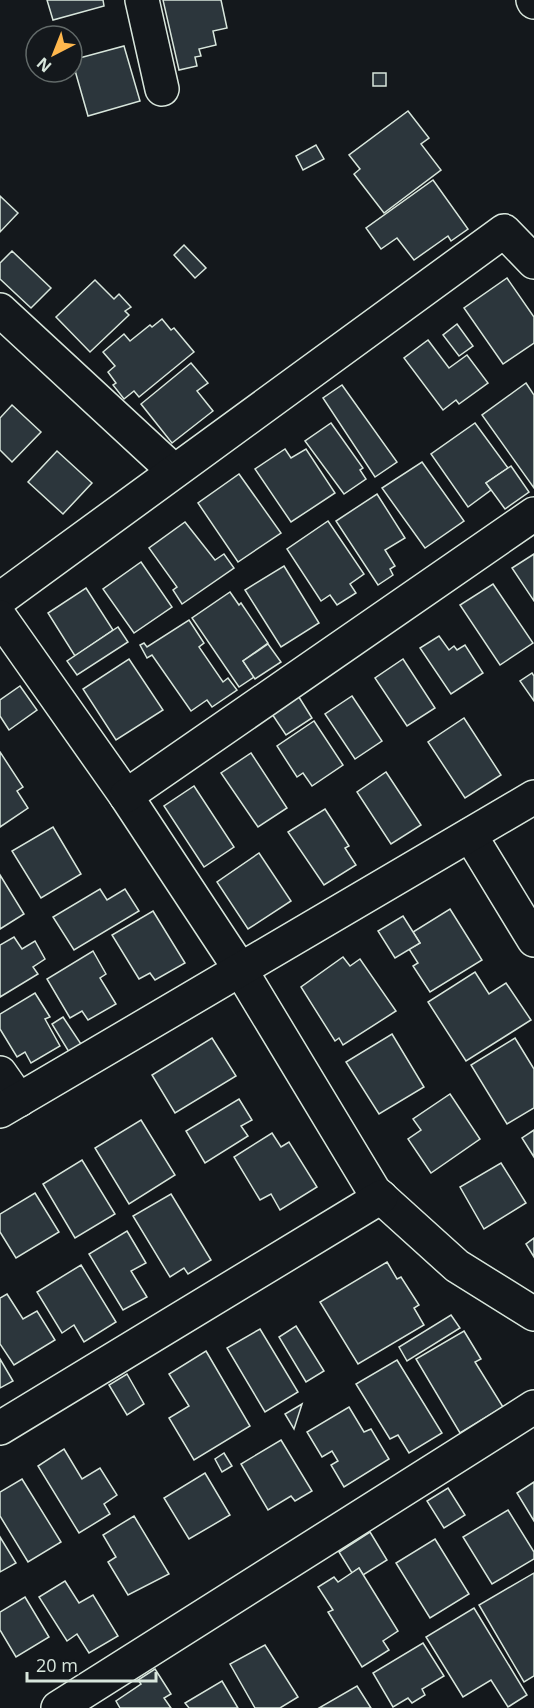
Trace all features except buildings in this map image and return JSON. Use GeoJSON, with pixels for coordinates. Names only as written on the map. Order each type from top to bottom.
{"type":"FeatureCollection","features":[{"type":"Feature","properties":{"kind":"street"},"geometry":{"type":"LineString","coordinates":[[142,0],[162,89]]}},
{"type":"Feature","properties":{"kind":"street"},"geometry":{"type":"LineString","coordinates":[[0,599],[504,231],[534,262]]}},
{"type":"Feature","properties":{"kind":"street"},"geometry":{"type":"LineString","coordinates":[[0,310],[174,471]]}},
{"type":"Feature","properties":{"kind":"street"},"geometry":{"type":"LineString","coordinates":[[126,796],[534,514]]}},
{"type":"Feature","properties":{"kind":"street"},"geometry":{"type":"LineString","coordinates":[[0,617],[126,796],[240,969],[374,1191],[457,1266],[534,1314]]}},
{"type":"Feature","properties":{"kind":"street"},"geometry":{"type":"LineString","coordinates":[[0,1073],[9,1105],[534,797]]}},
{"type":"Feature","properties":{"kind":"street"},"geometry":{"type":"LineString","coordinates":[[470,835],[534,940]]}},
{"type":"Feature","properties":{"kind":"street"},"geometry":{"type":"LineString","coordinates":[[0,1428],[381,1197]]}},
{"type":"Feature","properties":{"kind":"street"},"geometry":{"type":"LineString","coordinates":[[58,1708],[534,1407]]}}]}
